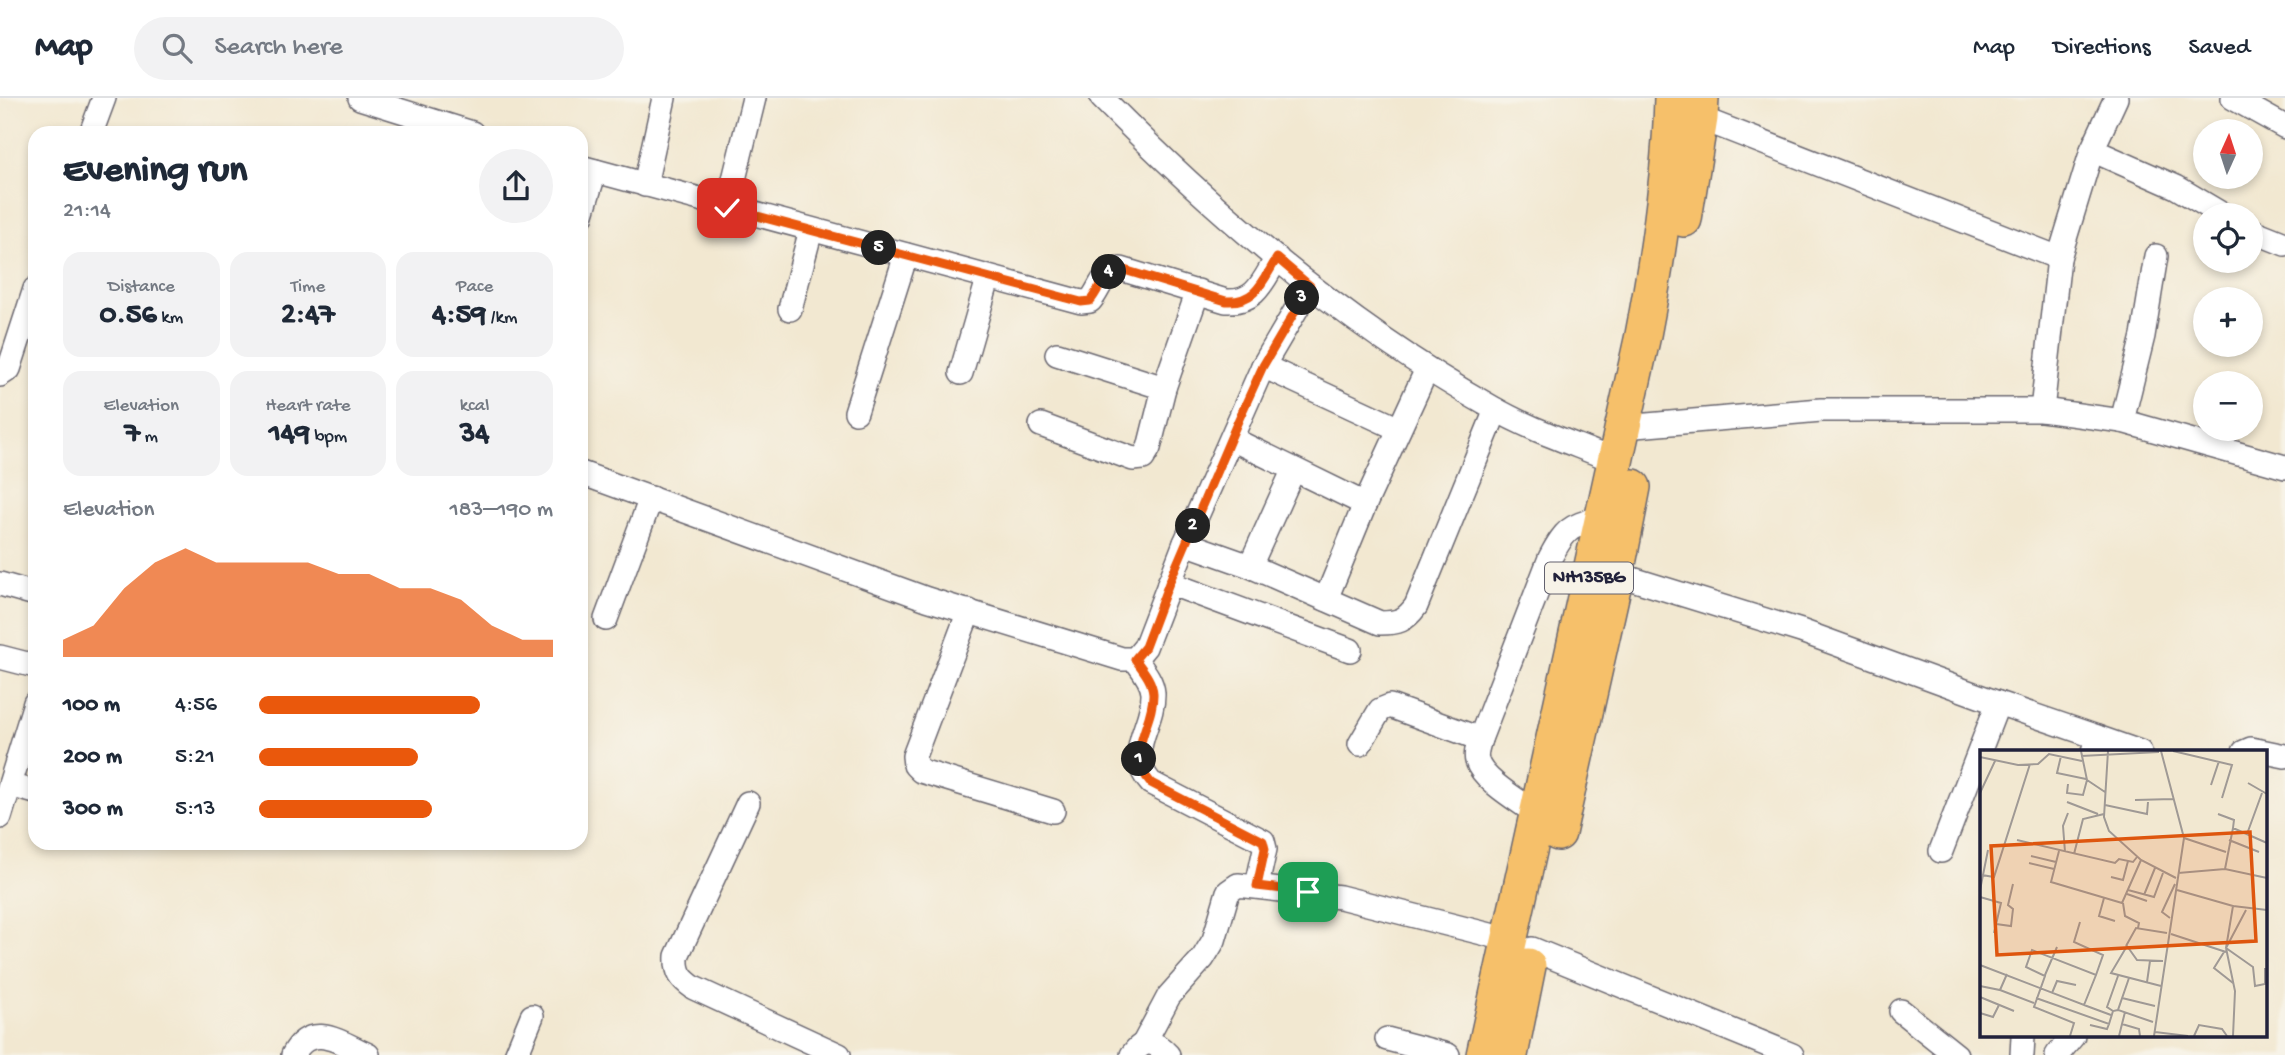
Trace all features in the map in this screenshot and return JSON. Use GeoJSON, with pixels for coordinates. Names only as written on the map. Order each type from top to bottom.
{"type":"FeatureCollection","features":[{"type":"Feature","properties":{"kind":"highway","name":"NH135BG"},"geometry":{"type":"LineString","coordinates":[[1484,1055],[1521,944],[1616,574],[1658,256],[1672,98]]}},
{"type":"Feature","properties":{"kind":"highway","name":"NH135BG"},"geometry":{"type":"LineString","coordinates":[[1510,1055],[1537,814],[1615,461],[1634,425],[1672,288],[1700,108]]}},
{"type":"Feature","properties":{"kind":"street"},"geometry":{"type":"LineString","coordinates":[[94,126],[104,98]]}},
{"type":"Feature","properties":{"kind":"street"},"geometry":{"type":"LineString","coordinates":[[360,98],[450,126]]}},
{"type":"Feature","properties":{"kind":"street"},"geometry":{"type":"LineString","coordinates":[[645,185],[664,98]]}},
{"type":"Feature","properties":{"kind":"street"},"geometry":{"type":"LineString","coordinates":[[727,208],[754,98]]}},
{"type":"Feature","properties":{"kind":"street"},"geometry":{"type":"LineString","coordinates":[[1102,98],[1154,151],[1310,286],[1427,369],[1496,410],[1615,461]]}},
{"type":"Feature","properties":{"kind":"street"},"geometry":{"type":"LineString","coordinates":[[2042,410],[2059,258],[2092,150],[2116,98]]}},
{"type":"Feature","properties":{"kind":"street"},"geometry":{"type":"LineString","coordinates":[[2233,98],[2258,104],[2285,127]]}},
{"type":"Feature","properties":{"kind":"street"},"geometry":{"type":"LineString","coordinates":[[1700,108],[2059,258]]}},
{"type":"Feature","properties":{"kind":"street"},"geometry":{"type":"LineString","coordinates":[[2092,150],[2176,187],[2203,203]]}},
{"type":"Feature","properties":{"kind":"street"},"geometry":{"type":"LineString","coordinates":[[588,169],[1081,302],[1090,301],[1105,276],[1112,270],[1121,269],[1226,301],[1243,300],[1250,297],[1277,258]]}},
{"type":"Feature","properties":{"kind":"street"},"geometry":{"type":"LineString","coordinates":[[790,309],[811,230]]}},
{"type":"Feature","properties":{"kind":"street"},"geometry":{"type":"LineString","coordinates":[[2263,235],[2285,244]]}},
{"type":"Feature","properties":{"kind":"street"},"geometry":{"type":"LineString","coordinates":[[856,412],[906,256]]}},
{"type":"Feature","properties":{"kind":"street"},"geometry":{"type":"LineString","coordinates":[[2122,421],[2143,336],[2156,256]]}},
{"type":"Feature","properties":{"kind":"street"},"geometry":{"type":"LineString","coordinates":[[961,373],[988,279]]}},
{"type":"Feature","properties":{"kind":"street"},"geometry":{"type":"LineString","coordinates":[[1135,659],[1145,647],[1185,544],[1263,366],[1310,286]]}},
{"type":"Feature","properties":{"kind":"street"},"geometry":{"type":"LineString","coordinates":[[1041,425],[1133,459],[1143,458],[1149,448],[1164,388],[1198,291]]}},
{"type":"Feature","properties":{"kind":"street"},"geometry":{"type":"LineString","coordinates":[[0,375],[9,369],[28,311]]}},
{"type":"Feature","properties":{"kind":"street"},"geometry":{"type":"LineString","coordinates":[[1057,354],[1164,388]]}},
{"type":"Feature","properties":{"kind":"street"},"geometry":{"type":"LineString","coordinates":[[1263,366],[1399,429]]}},
{"type":"Feature","properties":{"kind":"street"},"geometry":{"type":"LineString","coordinates":[[1326,598],[1365,504],[1427,369]]}},
{"type":"Feature","properties":{"kind":"street"},"geometry":{"type":"LineString","coordinates":[[1185,544],[1250,566],[1380,623],[1397,623],[1407,619],[1416,606],[1496,410]]}},
{"type":"Feature","properties":{"kind":"street"},"geometry":{"type":"LineString","coordinates":[[1634,425],[1821,410],[2042,410],[2122,421],[2285,467]]}},
{"type":"Feature","properties":{"kind":"street"},"geometry":{"type":"LineString","coordinates":[[1232,439],[1365,504]]}},
{"type":"Feature","properties":{"kind":"street"},"geometry":{"type":"LineString","coordinates":[[1250,566],[1293,471]]}},
{"type":"Feature","properties":{"kind":"street"},"geometry":{"type":"LineString","coordinates":[[588,476],[927,599],[1122,659],[1135,659]]}},
{"type":"Feature","properties":{"kind":"street"},"geometry":{"type":"LineString","coordinates":[[606,619],[651,498]]}},
{"type":"Feature","properties":{"kind":"street"},"geometry":{"type":"LineString","coordinates":[[1537,814],[1496,784],[1481,769],[1476,754],[1550,558],[1562,536],[1575,525],[1602,517]]}},
{"type":"Feature","properties":{"kind":"street"},"geometry":{"type":"LineString","coordinates":[[1616,574],[1801,631],[1998,703],[2095,745],[2127,750]]}},
{"type":"Feature","properties":{"kind":"street"},"geometry":{"type":"LineString","coordinates":[[1169,583],[1350,650]]}},
{"type":"Feature","properties":{"kind":"street"},"geometry":{"type":"LineString","coordinates":[[0,584],[28,592]]}},
{"type":"Feature","properties":{"kind":"street"},"geometry":{"type":"LineString","coordinates":[[969,611],[914,756],[915,765],[921,771],[1054,811]]}},
{"type":"Feature","properties":{"kind":"street"},"geometry":{"type":"LineString","coordinates":[[0,657],[28,664]]}},
{"type":"Feature","properties":{"kind":"street"},"geometry":{"type":"LineString","coordinates":[[1135,659],[1149,680],[1153,692],[1140,748],[1139,761],[1143,774],[1151,783],[1263,841],[1265,849],[1257,886]]}},
{"type":"Feature","properties":{"kind":"street"},"geometry":{"type":"LineString","coordinates":[[1941,850],[1998,703]]}},
{"type":"Feature","properties":{"kind":"street"},"geometry":{"type":"LineString","coordinates":[[1360,744],[1380,710],[1390,706],[1480,739]]}},
{"type":"Feature","properties":{"kind":"street"},"geometry":{"type":"LineString","coordinates":[[0,817],[10,785],[10,752],[28,717]]}},
{"type":"Feature","properties":{"kind":"street"},"geometry":{"type":"LineString","coordinates":[[10,785],[28,790]]}},
{"type":"Feature","properties":{"kind":"street"},"geometry":{"type":"LineString","coordinates":[[748,803],[677,956],[676,968],[682,979],[694,988],[839,1055]]}},
{"type":"Feature","properties":{"kind":"street"},"geometry":{"type":"LineString","coordinates":[[1138,1049],[1169,996],[1203,958],[1214,940],[1228,892],[1238,885],[1340,897],[1521,944],[1793,1055]]}},
{"type":"Feature","properties":{"kind":"street"},"geometry":{"type":"LineString","coordinates":[[1901,1011],[1956,1055]]}},
{"type":"Feature","properties":{"kind":"street"},"geometry":{"type":"LineString","coordinates":[[516,1055],[533,1016]]}},
{"type":"Feature","properties":{"kind":"street"},"geometry":{"type":"LineString","coordinates":[[293,1055],[305,1038],[316,1035],[333,1039],[368,1055]]}},
{"type":"Feature","properties":{"kind":"street"},"geometry":{"type":"LineString","coordinates":[[2057,1055],[2071,1038]]}},
{"type":"Feature","properties":{"kind":"street"},"geometry":{"type":"LineString","coordinates":[[1387,1039],[1448,1055]]}},
{"type":"Feature","properties":{"kind":"street"},"geometry":{"type":"LineString","coordinates":[[1138,1049],[1159,1046],[1168,1055]]}},
{"type":"Feature","properties":{"kind":"route"},"geometry":{"type":"LineString","coordinates":[[727,208],[1081,302],[1090,301],[1096,295],[1105,276],[1112,270],[1121,269],[1226,301],[1243,300],[1255,293],[1277,258],[1310,286],[1263,366],[1185,544],[1145,647],[1135,659],[1149,680],[1153,692],[1140,748],[1139,761],[1143,774],[1151,783],[1260,838],[1265,849],[1257,886],[1308,892]]}}]}
